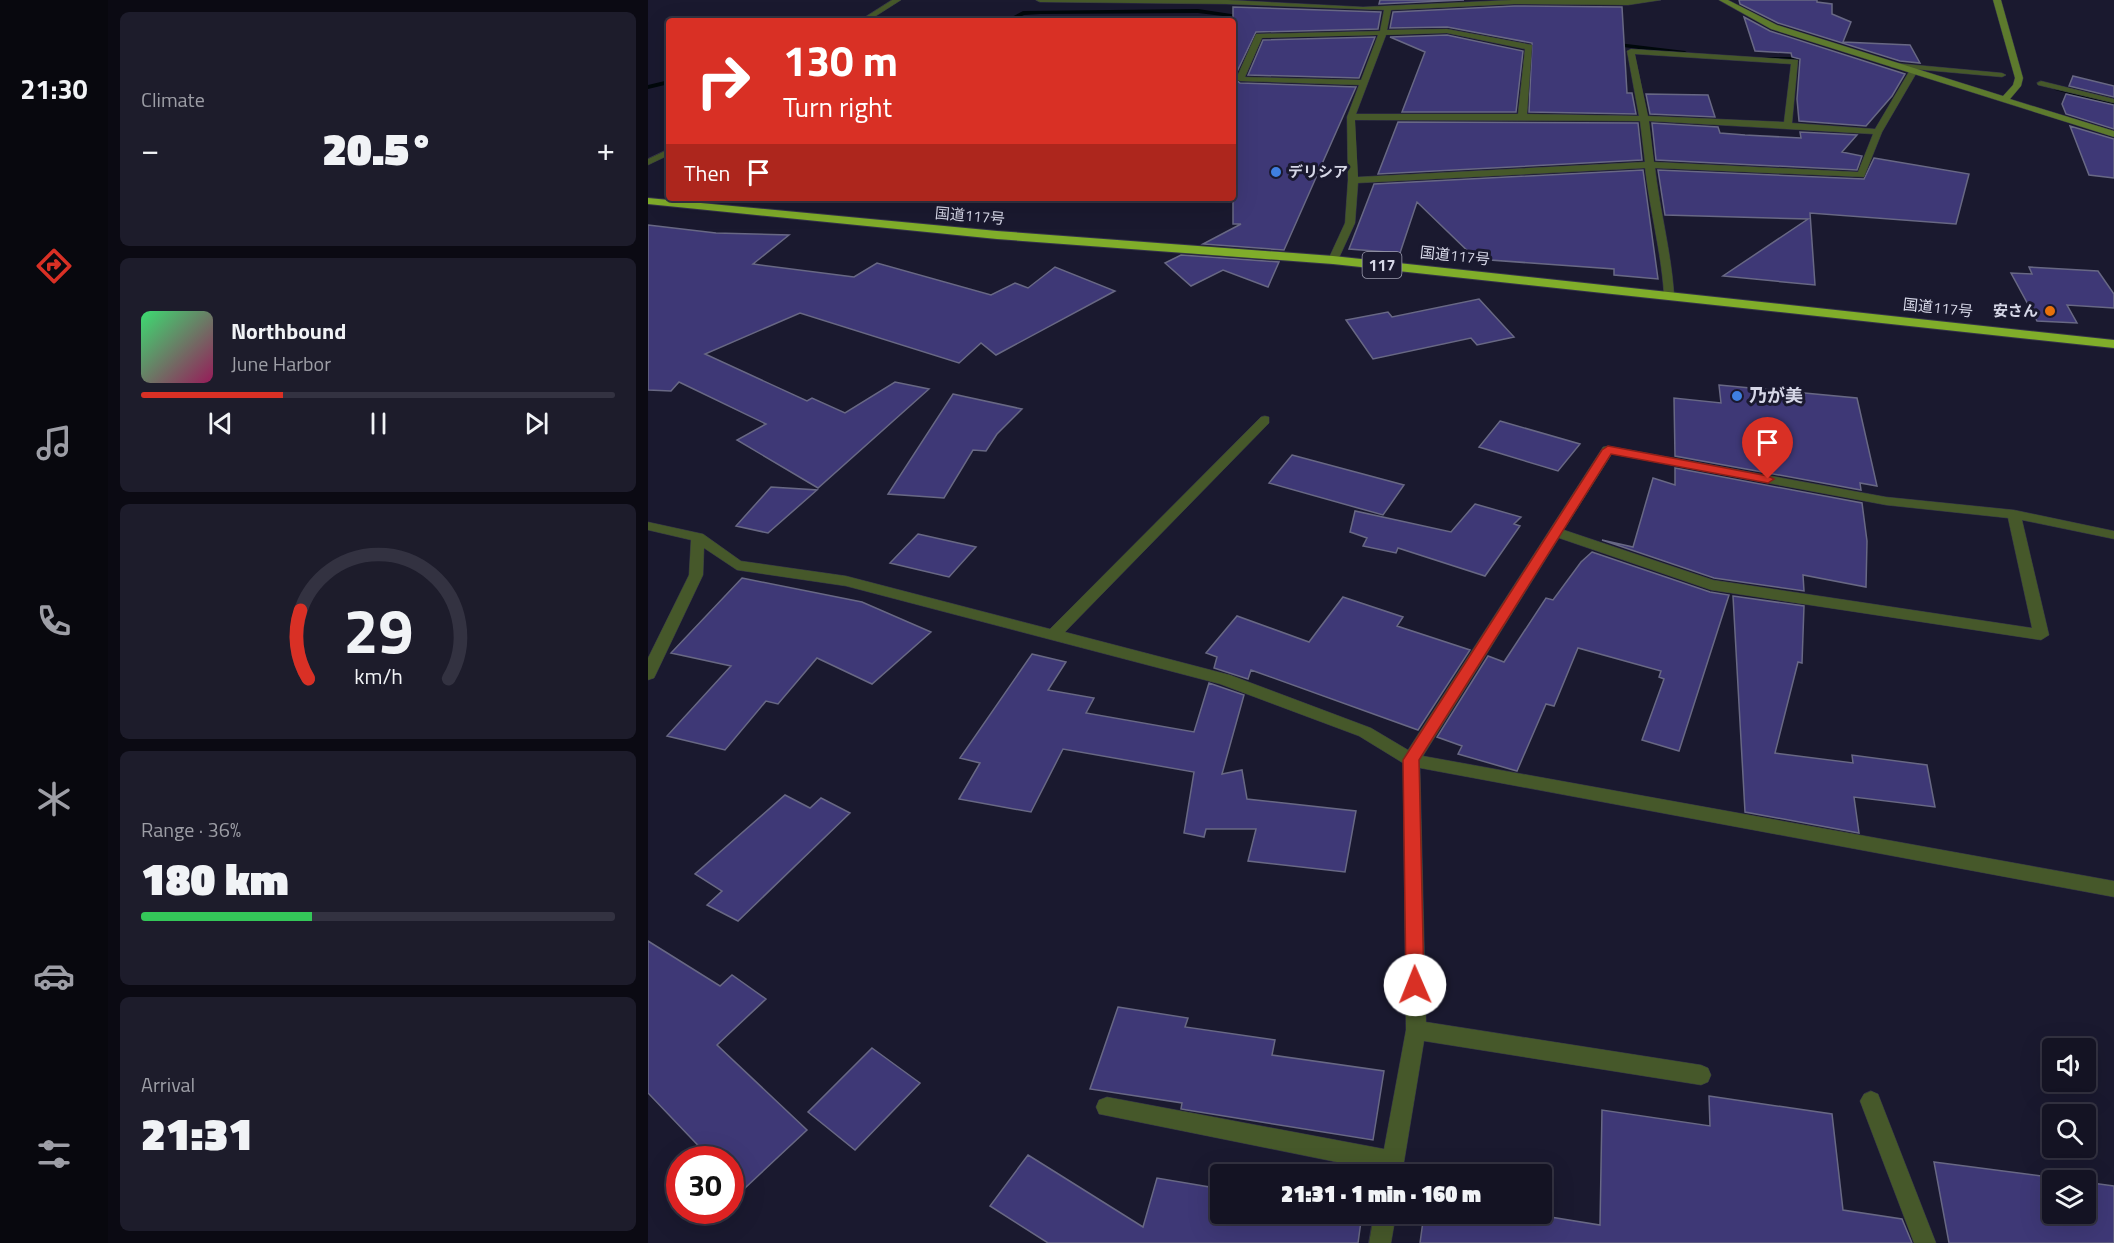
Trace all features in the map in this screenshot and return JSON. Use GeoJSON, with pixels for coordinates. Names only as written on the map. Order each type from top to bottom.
{"type":"FeatureCollection","features":[{"type":"Feature","properties":{"kind":"highway","name":"国道117号"},"geometry":{"type":"LineString","coordinates":[[648,201],[986,234],[1333,260],[1669,294],[2114,344]]}},
{"type":"Feature","properties":{"kind":"street"},"geometry":{"type":"LineString","coordinates":[[868,18],[897,0]]}},
{"type":"Feature","properties":{"kind":"street"},"geometry":{"type":"LineString","coordinates":[[1040,0],[1309,3],[1388,9],[1514,2],[1628,3],[1657,0]]}},
{"type":"Feature","properties":{"kind":"street"},"geometry":{"type":"LineString","coordinates":[[1723,0],[1774,27],[2114,134]]}},
{"type":"Feature","properties":{"kind":"street"},"geometry":{"type":"LineString","coordinates":[[1997,0],[2019,78],[2017,86],[2004,100]]}},
{"type":"Feature","properties":{"kind":"street"},"geometry":{"type":"LineString","coordinates":[[1333,260],[1350,223],[1353,180],[1351,117],[1383,33],[1388,9]]}},
{"type":"Feature","properties":{"kind":"street"},"geometry":{"type":"LineString","coordinates":[[1364,82],[1240,79],[1259,36],[1447,31],[1529,47],[1522,118]]}},
{"type":"Feature","properties":{"kind":"street"},"geometry":{"type":"LineString","coordinates":[[1669,294],[1666,253],[1656,216],[1644,119],[1630,51],[1795,63],[1788,124]]}},
{"type":"Feature","properties":{"kind":"street"},"geometry":{"type":"LineString","coordinates":[[1894,65],[2002,75]]}},
{"type":"Feature","properties":{"kind":"street"},"geometry":{"type":"LineString","coordinates":[[1353,180],[1649,165],[1861,176],[1878,132],[1913,72]]}},
{"type":"Feature","properties":{"kind":"street"},"geometry":{"type":"LineString","coordinates":[[2042,83],[2114,101]]}},
{"type":"Feature","properties":{"kind":"street"},"geometry":{"type":"LineString","coordinates":[[1351,117],[1644,119],[1788,124],[1878,132]]}},
{"type":"Feature","properties":{"kind":"street"},"geometry":{"type":"LineString","coordinates":[[648,162],[666,153]]}},
{"type":"Feature","properties":{"kind":"street"},"geometry":{"type":"LineString","coordinates":[[1053,635],[1265,420]]}},
{"type":"Feature","properties":{"kind":"street"},"geometry":{"type":"LineString","coordinates":[[1393,1164],[1416,1030],[1411,760],[1608,450],[1886,501],[2014,514],[2114,535]]}},
{"type":"Feature","properties":{"kind":"street"},"geometry":{"type":"LineString","coordinates":[[1556,532],[1710,585],[2041,635],[2014,514]]}},
{"type":"Feature","properties":{"kind":"street"},"geometry":{"type":"LineString","coordinates":[[648,526],[698,537],[737,565],[846,581],[1224,679],[1365,732],[1411,760],[2114,889]]}},
{"type":"Feature","properties":{"kind":"street"},"geometry":{"type":"LineString","coordinates":[[648,674],[696,575],[698,537]]}},
{"type":"Feature","properties":{"kind":"street"},"geometry":{"type":"LineString","coordinates":[[1416,1030],[1701,1075]]}},
{"type":"Feature","properties":{"kind":"street"},"geometry":{"type":"LineString","coordinates":[[1871,1101],[1925,1243]]}},
{"type":"Feature","properties":{"kind":"street"},"geometry":{"type":"LineString","coordinates":[[1107,1107],[1373,1164]]}},
{"type":"Feature","properties":{"kind":"street"},"geometry":{"type":"LineString","coordinates":[[1380,1243],[1383,1224]]}},
{"type":"Feature","properties":{"kind":"building"},"geometry":{"type":"Polygon","coordinates":[[[1380,0],[1464,0],[1379,4],[1380,0]]]}},
{"type":"Feature","properties":{"kind":"building"},"geometry":{"type":"Polygon","coordinates":[[[1739,0],[1817,0],[1817,2],[1832,4],[1832,14],[1851,22],[1843,42],[1910,45],[1920,63],[1900,61],[1778,23],[1740,4],[1739,0]]]}},
{"type":"Feature","properties":{"kind":"building"},"geometry":{"type":"Polygon","coordinates":[[[1514,6],[1622,7],[1627,93],[1632,93],[1636,114],[1529,112],[1532,43],[1447,27],[1390,28],[1393,12],[1514,6]]]}},
{"type":"Feature","properties":{"kind":"building"},"geometry":{"type":"Polygon","coordinates":[[[1233,7],[1381,12],[1378,29],[1256,32],[1236,74],[1236,18],[1233,18],[1233,7]]]}},
{"type":"Feature","properties":{"kind":"building"},"geometry":{"type":"Polygon","coordinates":[[[1744,17],[1770,31],[1905,74],[1892,96],[1866,126],[1799,121],[1797,99],[1800,59],[1792,57],[1791,53],[1755,51],[1744,17]]]}},
{"type":"Feature","properties":{"kind":"building"},"geometry":{"type":"Polygon","coordinates":[[[1447,35],[1523,51],[1516,112],[1402,112],[1425,52],[1390,37],[1447,35]]]}},
{"type":"Feature","properties":{"kind":"building"},"geometry":{"type":"Polygon","coordinates":[[[1375,37],[1359,78],[1248,75],[1263,40],[1375,37]]]}},
{"type":"Feature","properties":{"kind":"building"},"geometry":{"type":"Polygon","coordinates":[[[2073,76],[2114,86],[2114,97],[2069,86],[2073,76]]]}},
{"type":"Feature","properties":{"kind":"building"},"geometry":{"type":"Polygon","coordinates":[[[1236,80],[1240,83],[1356,87],[1284,250],[1203,244],[1241,224],[1233,224],[1233,201],[1236,201],[1236,80]]]}},
{"type":"Feature","properties":{"kind":"building"},"geometry":{"type":"Polygon","coordinates":[[[1646,94],[1708,95],[1715,117],[1650,114],[1646,94]]]}},
{"type":"Feature","properties":{"kind":"building"},"geometry":{"type":"Polygon","coordinates":[[[2066,94],[2114,105],[2114,129],[2066,114],[2062,104],[2066,94]]]}},
{"type":"Feature","properties":{"kind":"building"},"geometry":{"type":"Polygon","coordinates":[[[1398,122],[1638,123],[1642,160],[1378,174],[1398,122]]]}},
{"type":"Feature","properties":{"kind":"building"},"geometry":{"type":"Polygon","coordinates":[[[1652,123],[1718,127],[1720,133],[1745,135],[1801,138],[1800,132],[1857,135],[1842,152],[1862,156],[1857,170],[1656,160],[1652,123]]]}},
{"type":"Feature","properties":{"kind":"building"},"geometry":{"type":"Polygon","coordinates":[[[2070,126],[2114,139],[2114,178],[2089,175],[2070,126]]]}},
{"type":"Feature","properties":{"kind":"building"},"geometry":{"type":"Polygon","coordinates":[[[1874,158],[1969,174],[1956,224],[1810,213],[1815,285],[1723,276],[1808,219],[1665,215],[1658,170],[1864,179],[1874,158]]]}},
{"type":"Feature","properties":{"kind":"building"},"geometry":{"type":"Polygon","coordinates":[[[1643,170],[1658,279],[1614,275],[1614,269],[1476,259],[1417,202],[1400,253],[1349,249],[1374,184],[1643,170]]]}},
{"type":"Feature","properties":{"kind":"building"},"geometry":{"type":"Polygon","coordinates":[[[648,225],[716,233],[789,235],[753,264],[854,277],[877,263],[991,295],[1015,283],[1028,288],[1055,267],[1115,291],[996,355],[981,343],[959,363],[800,313],[705,354],[807,401],[812,398],[845,413],[895,382],[929,389],[818,488],[737,440],[766,424],[679,382],[671,391],[648,390],[648,225]]]}},
{"type":"Feature","properties":{"kind":"building"},"geometry":{"type":"Polygon","coordinates":[[[1181,255],[1279,262],[1268,287],[1223,270],[1191,286],[1165,263],[1181,255]]]}},
{"type":"Feature","properties":{"kind":"building"},"geometry":{"type":"Polygon","coordinates":[[[2029,267],[2098,271],[2114,294],[2114,308],[2067,305],[2077,323],[2037,321],[2011,273],[2032,274],[2029,267]]]}},
{"type":"Feature","properties":{"kind":"building"},"geometry":{"type":"Polygon","coordinates":[[[1479,299],[1514,337],[1477,345],[1471,338],[1373,359],[1346,320],[1388,312],[1392,317],[1479,299]]]}},
{"type":"Feature","properties":{"kind":"building"},"geometry":{"type":"Polygon","coordinates":[[[1719,385],[1857,398],[1877,486],[1860,483],[1861,490],[1675,456],[1674,398],[1721,403],[1719,385]]]}},
{"type":"Feature","properties":{"kind":"building"},"geometry":{"type":"Polygon","coordinates":[[[953,394],[1022,409],[997,434],[986,451],[973,450],[944,498],[888,494],[953,394]]]}},
{"type":"Feature","properties":{"kind":"building"},"geometry":{"type":"Polygon","coordinates":[[[1500,421],[1580,444],[1558,471],[1479,447],[1500,421]]]}},
{"type":"Feature","properties":{"kind":"building"},"geometry":{"type":"Polygon","coordinates":[[[1292,455],[1404,485],[1383,515],[1269,483],[1292,455]]]}},
{"type":"Feature","properties":{"kind":"building"},"geometry":{"type":"Polygon","coordinates":[[[1675,468],[1862,503],[1867,541],[1866,587],[1803,575],[1804,591],[1714,578],[1602,540],[1633,547],[1653,478],[1675,485],[1675,468]]]}},
{"type":"Feature","properties":{"kind":"building"},"geometry":{"type":"Polygon","coordinates":[[[771,487],[817,490],[768,533],[736,526],[771,487]]]}},
{"type":"Feature","properties":{"kind":"building"},"geometry":{"type":"Polygon","coordinates":[[[1475,504],[1521,517],[1514,524],[1520,526],[1485,576],[1398,548],[1396,553],[1363,546],[1367,538],[1350,532],[1355,511],[1451,532],[1475,504]]]}},
{"type":"Feature","properties":{"kind":"building"},"geometry":{"type":"Polygon","coordinates":[[[918,534],[976,547],[949,577],[890,563],[918,534]]]}},
{"type":"Feature","properties":{"kind":"building"},"geometry":{"type":"Polygon","coordinates":[[[1592,552],[1710,592],[1729,595],[1679,751],[1642,740],[1664,679],[1659,677],[1661,671],[1578,648],[1554,706],[1546,704],[1517,771],[1458,754],[1462,746],[1437,737],[1488,656],[1504,662],[1546,598],[1553,600],[1581,562],[1592,552]]]}},
{"type":"Feature","properties":{"kind":"building"},"geometry":{"type":"Polygon","coordinates":[[[742,578],[862,602],[931,632],[872,684],[817,658],[778,704],[766,701],[725,750],[667,736],[731,666],[671,653],[742,578]]]}},
{"type":"Feature","properties":{"kind":"building"},"geometry":{"type":"Polygon","coordinates":[[[1733,596],[1804,606],[1802,663],[1798,662],[1775,753],[1853,763],[1852,755],[1927,765],[1935,807],[1854,797],[1859,833],[1745,812],[1733,596]]]}},
{"type":"Feature","properties":{"kind":"building"},"geometry":{"type":"Polygon","coordinates":[[[1343,597],[1403,617],[1397,626],[1470,650],[1418,730],[1251,670],[1248,679],[1214,668],[1217,657],[1206,653],[1237,616],[1309,642],[1343,597]]]}},
{"type":"Feature","properties":{"kind":"building"},"geometry":{"type":"Polygon","coordinates":[[[1032,654],[1066,662],[1048,690],[1094,698],[1086,713],[1194,732],[1209,683],[1244,695],[1222,774],[1242,770],[1247,799],[1356,811],[1345,872],[1248,861],[1256,829],[1206,829],[1204,837],[1184,833],[1194,772],[1063,749],[1031,812],[959,799],[980,763],[960,758],[1032,654]]]}},
{"type":"Feature","properties":{"kind":"building"},"geometry":{"type":"Polygon","coordinates":[[[785,795],[810,808],[821,798],[850,813],[738,921],[707,905],[722,891],[695,874],[785,795]]]}},
{"type":"Feature","properties":{"kind":"building"},"geometry":{"type":"Polygon","coordinates":[[[648,941],[720,986],[732,975],[766,999],[717,1045],[807,1130],[744,1189],[744,1146],[699,1146],[648,1093],[648,941]]]}},
{"type":"Feature","properties":{"kind":"building"},"geometry":{"type":"Polygon","coordinates":[[[1118,1007],[1188,1018],[1185,1027],[1275,1040],[1272,1055],[1384,1071],[1373,1140],[1181,1109],[1182,1103],[1090,1089],[1118,1007]]]}},
{"type":"Feature","properties":{"kind":"building"},"geometry":{"type":"Polygon","coordinates":[[[872,1048],[920,1083],[855,1150],[808,1112],[872,1048]]]}},
{"type":"Feature","properties":{"kind":"building"},"geometry":{"type":"Polygon","coordinates":[[[1709,1096],[1832,1114],[1843,1210],[1902,1219],[1912,1243],[1420,1243],[1423,1224],[1552,1224],[1552,1217],[1600,1225],[1602,1110],[1710,1126],[1709,1096]]]}},
{"type":"Feature","properties":{"kind":"building"},"geometry":{"type":"Polygon","coordinates":[[[1028,1155],[1143,1227],[1157,1178],[1210,1187],[1210,1224],[1361,1224],[1358,1243],[1048,1243],[990,1206],[1028,1155]]]}},
{"type":"Feature","properties":{"kind":"building"},"geometry":{"type":"Polygon","coordinates":[[[1934,1162],[2042,1176],[2042,1224],[2096,1224],[2096,1184],[2114,1186],[2114,1243],[1949,1243],[1934,1162]]]}},
{"type":"Feature","properties":{"kind":"waterway"},"geometry":{"type":"LineString","coordinates":[[1013,18],[1023,13],[1040,12],[1198,11],[1248,17]]}},
{"type":"Feature","properties":{"kind":"waterway"},"geometry":{"type":"LineString","coordinates":[[1610,44],[1685,53]]}},
{"type":"Feature","properties":{"kind":"waterway"},"geometry":{"type":"LineString","coordinates":[[1762,59],[1811,59]]}},
{"type":"Feature","properties":{"kind":"waterway"},"geometry":{"type":"LineString","coordinates":[[648,87],[666,83]]}},
{"type":"Feature","properties":{"kind":"waterway"},"geometry":{"type":"LineString","coordinates":[[2057,89],[2114,104]]}},
{"type":"Feature","properties":{"kind":"place","name":"デリシア"},"geometry":{"type":"Point","coordinates":[1276,172]}},
{"type":"Feature","properties":{"kind":"place","name":"安さん"},"geometry":{"type":"Point","coordinates":[2050,311]}},
{"type":"Feature","properties":{"kind":"place","name":"乃が美"},"geometry":{"type":"Point","coordinates":[1737,396]}},
{"type":"Feature","properties":{"kind":"route"},"geometry":{"type":"LineString","coordinates":[[1415,985],[1411,760],[1608,450],[1768,479]]}}]}
